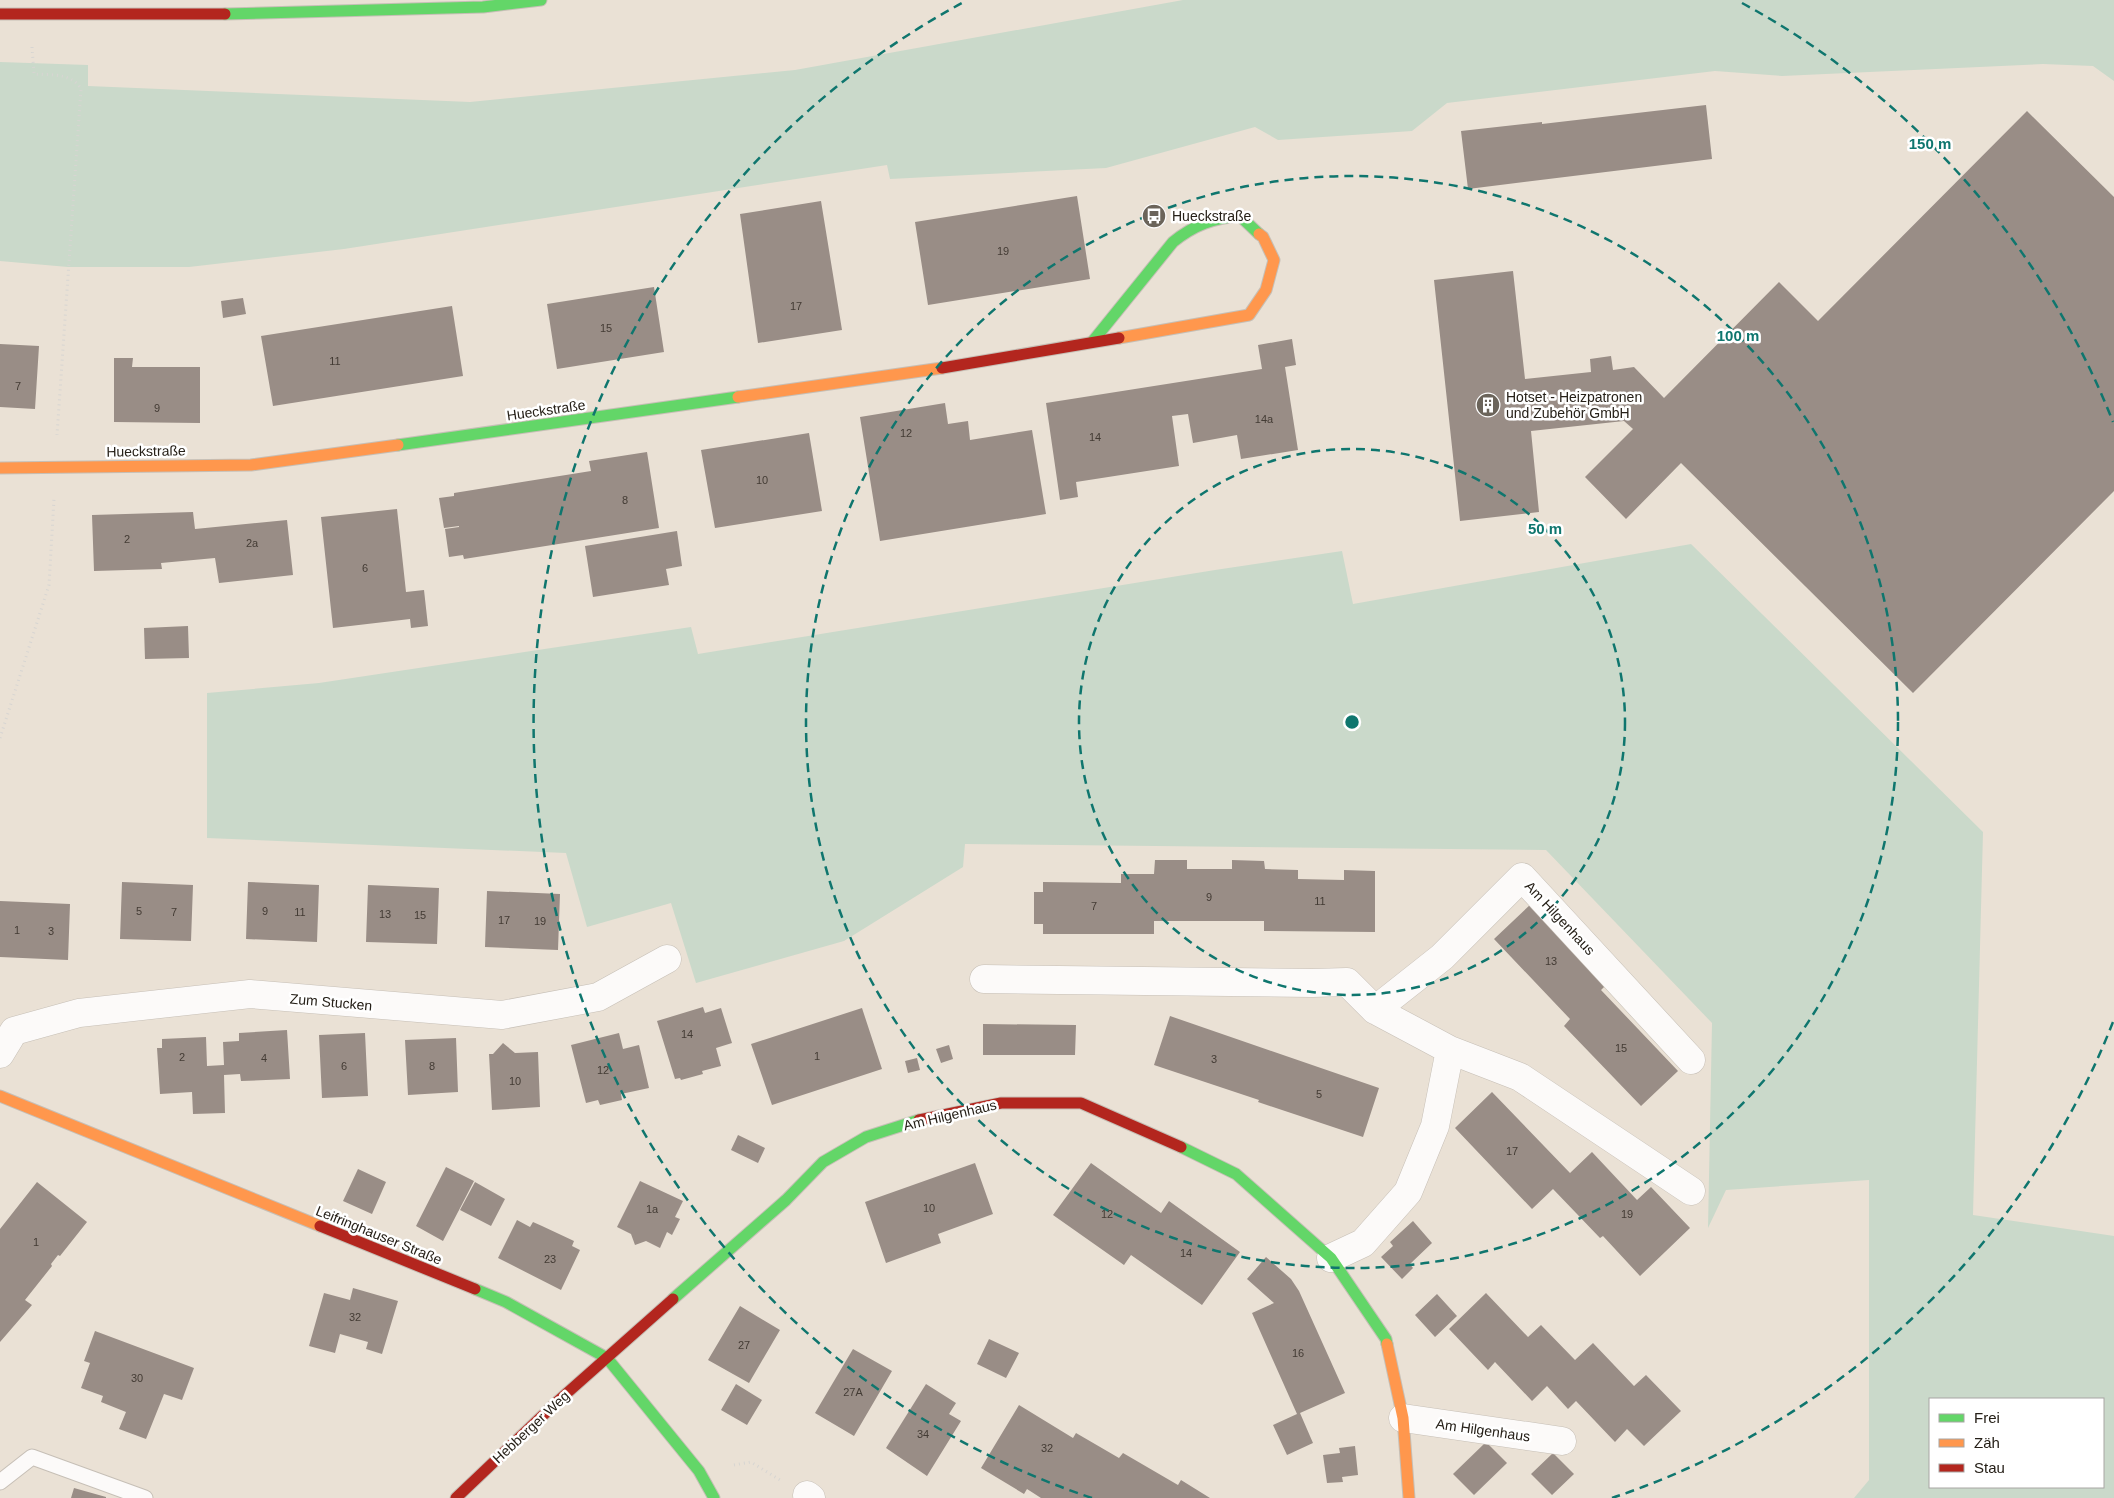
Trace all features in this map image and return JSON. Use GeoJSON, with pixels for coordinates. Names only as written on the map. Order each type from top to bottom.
{"type":"FeatureCollection","features":[{"type":"Feature","properties":{"kind":"street"},"geometry":{"type":"LineString","coordinates":[[71,0],[72,14]]}},
{"type":"Feature","properties":{"kind":"street"},"geometry":{"type":"LineString","coordinates":[[0,14],[222,14],[483,7],[541,0]]}},
{"type":"Feature","properties":{"kind":"street","name":"Hueckstraße"},"geometry":{"type":"LineString","coordinates":[[0,468],[251,465],[951,366],[1093,340],[1249,315],[1266,290],[1274,260],[1263,236],[1240,216],[1212,218],[1187,230],[1173,242],[1093,340]]}},
{"type":"Feature","properties":{"kind":"street","name":"Am Hilgenhaus"},"geometry":{"type":"LineString","coordinates":[[1375,1010],[1442,956],[1522,877],[1691,1060]]}},
{"type":"Feature","properties":{"kind":"street","name":"Zum Stucken"},"geometry":{"type":"LineString","coordinates":[[0,1054],[14,1031],[78,1013],[250,994],[502,1015],[598,997],[667,959]]}},
{"type":"Feature","properties":{"kind":"street"},"geometry":{"type":"LineString","coordinates":[[984,979],[1347,982],[1375,1010],[1450,1050],[1520,1077],[1691,1191]]}},
{"type":"Feature","properties":{"kind":"street"},"geometry":{"type":"LineString","coordinates":[[1331,1258],[1363,1243],[1408,1192],[1435,1126],[1450,1050]]}},
{"type":"Feature","properties":{"kind":"street","name":"Leifringhauser Straße"},"geometry":{"type":"LineString","coordinates":[[0,1096],[506,1302],[607,1358],[699,1471],[714,1498]]}},
{"type":"Feature","properties":{"kind":"street","name":"Am Hilgenhaus"},"geometry":{"type":"LineString","coordinates":[[607,1358],[786,1200],[824,1162],[866,1137],[930,1117],[1001,1103],[1081,1103],[1163,1138],[1236,1174],[1331,1258],[1386,1339],[1404,1418],[1408,1498]]}},
{"type":"Feature","properties":{"kind":"street","name":"Hebberger Weg"},"geometry":{"type":"LineString","coordinates":[[456,1498],[558,1401],[607,1358]]}},
{"type":"Feature","properties":{"kind":"street","name":"Am Hilgenhaus"},"geometry":{"type":"LineString","coordinates":[[1404,1418],[1562,1441]]}},
{"type":"Feature","properties":{"kind":"lane"},"geometry":{"type":"LineString","coordinates":[[0,1482],[32,1457],[145,1498]]}},
{"type":"Feature","properties":{"kind":"path"},"geometry":{"type":"LineString","coordinates":[[29,14],[34,74],[70,78],[77,82],[81,89],[55,467]]}},
{"type":"Feature","properties":{"kind":"path"},"geometry":{"type":"LineString","coordinates":[[0,738],[49,585],[52,532]]}},
{"type":"Feature","properties":{"kind":"path"},"geometry":{"type":"LineString","coordinates":[[699,1471],[751,1462],[809,1497]]}},
{"type":"Feature","properties":{"kind":"green space"},"geometry":{"type":"Polygon","coordinates":[[[1183,0],[2114,0],[2114,81],[2093,66],[2043,64],[1782,76],[1715,71],[1447,103],[1412,131],[1278,140],[1255,127],[1106,168],[890,179],[887,165],[344,249],[189,267],[68,267],[0,261],[0,62],[88,65],[88,86],[470,102],[795,70],[1183,0]]]}},
{"type":"Feature","properties":{"kind":"green space"},"geometry":{"type":"Polygon","coordinates":[[[1691,544],[1983,832],[1973,1215],[2114,1236],[2114,1498],[1854,1498],[1869,1480],[1869,1180],[1726,1190],[1708,1228],[1712,1023],[1546,850],[965,844],[963,867],[844,941],[696,983],[671,903],[587,927],[566,853],[207,838],[207,693],[319,683],[691,627],[698,654],[1342,551],[1353,604],[1691,544]]]}},
{"type":"Feature","properties":{"kind":"building"},"geometry":{"type":"Polygon","coordinates":[[[1706,105],[1712,159],[1468,189],[1461,131],[1542,122],[1542,124],[1706,105]]]}},
{"type":"Feature","properties":{"kind":"building"},"geometry":{"type":"Polygon","coordinates":[[[2027,111],[2114,197],[2114,491],[1913,693],[1681,463],[1626,519],[1585,477],[1633,429],[1624,421],[1531,431],[1539,512],[1460,521],[1434,280],[1513,271],[1525,379],[1591,372],[1590,359],[1611,356],[1613,370],[1634,367],[1664,398],[1779,282],[1818,321],[2027,111]]]}},
{"type":"Feature","properties":{"kind":"building"},"geometry":{"type":"Polygon","coordinates":[[[1077,196],[1090,279],[928,305],[915,222],[1077,196]]]}},
{"type":"Feature","properties":{"kind":"building"},"geometry":{"type":"Polygon","coordinates":[[[821,201],[842,330],[758,343],[740,214],[821,201]]]}},
{"type":"Feature","properties":{"kind":"building"},"geometry":{"type":"Polygon","coordinates":[[[654,287],[664,352],[557,369],[547,304],[654,287]]]}},
{"type":"Feature","properties":{"kind":"building"},"geometry":{"type":"Polygon","coordinates":[[[243,298],[246,314],[223,318],[221,301],[243,298]]]}},
{"type":"Feature","properties":{"kind":"building"},"geometry":{"type":"Polygon","coordinates":[[[452,306],[463,376],[273,406],[261,336],[452,306]]]}},
{"type":"Feature","properties":{"kind":"building"},"geometry":{"type":"Polygon","coordinates":[[[1292,339],[1296,365],[1285,367],[1298,450],[1241,459],[1237,435],[1193,443],[1188,414],[1172,416],[1179,466],[1076,482],[1078,497],[1060,500],[1046,403],[1262,369],[1258,345],[1292,339]]]}},
{"type":"Feature","properties":{"kind":"building"},"geometry":{"type":"Polygon","coordinates":[[[0,344],[39,346],[35,409],[0,407],[0,344]]]}},
{"type":"Feature","properties":{"kind":"building"},"geometry":{"type":"Polygon","coordinates":[[[114,358],[133,358],[132,367],[200,367],[200,423],[114,422],[114,358]]]}},
{"type":"Feature","properties":{"kind":"building"},"geometry":{"type":"Polygon","coordinates":[[[945,403],[948,424],[968,421],[970,440],[1032,430],[1046,514],[880,541],[860,417],[945,403]]]}},
{"type":"Feature","properties":{"kind":"building"},"geometry":{"type":"Polygon","coordinates":[[[809,433],[822,511],[715,528],[701,450],[809,433]]]}},
{"type":"Feature","properties":{"kind":"building"},"geometry":{"type":"Polygon","coordinates":[[[647,452],[659,528],[464,559],[463,555],[449,557],[445,529],[459,526],[444,528],[439,498],[454,496],[454,493],[591,471],[589,461],[647,452]]]}},
{"type":"Feature","properties":{"kind":"building"},"geometry":{"type":"Polygon","coordinates":[[[397,509],[406,592],[424,590],[428,626],[411,628],[410,619],[333,628],[321,517],[397,509]]]}},
{"type":"Feature","properties":{"kind":"building"},"geometry":{"type":"Polygon","coordinates":[[[193,512],[195,529],[287,520],[293,575],[219,583],[215,558],[161,563],[162,569],[94,571],[92,515],[193,512]]]}},
{"type":"Feature","properties":{"kind":"building"},"geometry":{"type":"Polygon","coordinates":[[[677,531],[682,566],[666,569],[669,585],[593,597],[585,546],[677,531]]]}},
{"type":"Feature","properties":{"kind":"building"},"geometry":{"type":"Polygon","coordinates":[[[188,626],[189,658],[145,659],[144,628],[188,626]]]}},
{"type":"Feature","properties":{"kind":"building"},"geometry":{"type":"Polygon","coordinates":[[[1155,860],[1187,860],[1187,869],[1232,869],[1232,860],[1264,861],[1265,869],[1298,870],[1298,879],[1344,880],[1344,870],[1375,871],[1375,932],[1264,931],[1264,921],[1154,921],[1154,934],[1043,934],[1043,924],[1034,924],[1034,892],[1043,892],[1043,882],[1121,883],[1121,874],[1154,874],[1155,860]]]}},
{"type":"Feature","properties":{"kind":"building"},"geometry":{"type":"Polygon","coordinates":[[[122,882],[193,885],[191,941],[120,939],[122,882]]]}},
{"type":"Feature","properties":{"kind":"building"},"geometry":{"type":"Polygon","coordinates":[[[248,882],[319,885],[317,942],[246,939],[248,882]]]}},
{"type":"Feature","properties":{"kind":"building"},"geometry":{"type":"Polygon","coordinates":[[[368,885],[439,888],[437,944],[366,942],[368,885]]]}},
{"type":"Feature","properties":{"kind":"building"},"geometry":{"type":"Polygon","coordinates":[[[487,891],[560,894],[558,950],[485,947],[487,891]]]}},
{"type":"Feature","properties":{"kind":"building"},"geometry":{"type":"Polygon","coordinates":[[[0,901],[70,904],[68,960],[0,957],[0,901]]]}},
{"type":"Feature","properties":{"kind":"building"},"geometry":{"type":"Polygon","coordinates":[[[1531,904],[1608,983],[1601,990],[1678,1071],[1641,1106],[1564,1026],[1570,1019],[1494,939],[1531,904]]]}},
{"type":"Feature","properties":{"kind":"building"},"geometry":{"type":"Polygon","coordinates":[[[703,1007],[705,1013],[721,1008],[732,1043],[716,1048],[721,1066],[702,1071],[703,1074],[681,1080],[680,1078],[675,1079],[657,1021],[703,1007]]]}},
{"type":"Feature","properties":{"kind":"building"},"geometry":{"type":"Polygon","coordinates":[[[862,1008],[882,1069],[772,1105],[751,1044],[862,1008]]]}},
{"type":"Feature","properties":{"kind":"building"},"geometry":{"type":"Polygon","coordinates":[[[1170,1016],[1379,1088],[1363,1137],[1154,1065],[1170,1016]]]}},
{"type":"Feature","properties":{"kind":"building"},"geometry":{"type":"Polygon","coordinates":[[[983,1024],[1076,1025],[1075,1055],[983,1055],[983,1024]]]}},
{"type":"Feature","properties":{"kind":"building"},"geometry":{"type":"Polygon","coordinates":[[[287,1030],[290,1079],[241,1081],[240,1074],[224,1075],[225,1113],[193,1114],[192,1092],[160,1094],[157,1048],[162,1048],[162,1039],[206,1037],[207,1066],[224,1065],[223,1042],[239,1041],[239,1033],[287,1030]]]}},
{"type":"Feature","properties":{"kind":"building"},"geometry":{"type":"Polygon","coordinates":[[[365,1033],[368,1096],[322,1098],[319,1035],[365,1033]]]}},
{"type":"Feature","properties":{"kind":"building"},"geometry":{"type":"Polygon","coordinates":[[[619,1033],[623,1049],[639,1045],[649,1088],[621,1094],[622,1100],[600,1105],[598,1100],[586,1103],[571,1045],[619,1033]]]}},
{"type":"Feature","properties":{"kind":"building"},"geometry":{"type":"Polygon","coordinates":[[[456,1038],[458,1092],[408,1095],[405,1040],[456,1038]]]}},
{"type":"Feature","properties":{"kind":"building"},"geometry":{"type":"Polygon","coordinates":[[[503,1043],[515,1053],[538,1052],[540,1107],[492,1110],[489,1054],[493,1054],[503,1043]]]}},
{"type":"Feature","properties":{"kind":"building"},"geometry":{"type":"Polygon","coordinates":[[[949,1045],[953,1059],[941,1063],[936,1049],[949,1045]]]}},
{"type":"Feature","properties":{"kind":"building"},"geometry":{"type":"Polygon","coordinates":[[[917,1058],[920,1070],[908,1073],[905,1061],[917,1058]]]}},
{"type":"Feature","properties":{"kind":"building"},"geometry":{"type":"Polygon","coordinates":[[[1492,1092],[1570,1173],[1592,1152],[1637,1200],[1651,1187],[1690,1228],[1640,1276],[1603,1236],[1600,1238],[1553,1189],[1532,1209],[1455,1128],[1492,1092]]]}},
{"type":"Feature","properties":{"kind":"building"},"geometry":{"type":"Polygon","coordinates":[[[738,1135],[765,1148],[758,1163],[731,1150],[738,1135]]]}},
{"type":"Feature","properties":{"kind":"building"},"geometry":{"type":"Polygon","coordinates":[[[975,1163],[993,1214],[938,1234],[941,1243],[886,1263],[865,1202],[975,1163]]]}},
{"type":"Feature","properties":{"kind":"building"},"geometry":{"type":"Polygon","coordinates":[[[1091,1163],[1161,1213],[1169,1201],[1240,1252],[1202,1305],[1131,1255],[1124,1265],[1053,1215],[1091,1163]]]}},
{"type":"Feature","properties":{"kind":"building"},"geometry":{"type":"Polygon","coordinates":[[[446,1167],[474,1181],[443,1241],[416,1226],[446,1167]]]}},
{"type":"Feature","properties":{"kind":"building"},"geometry":{"type":"Polygon","coordinates":[[[358,1169],[386,1182],[372,1214],[343,1201],[358,1169]]]}},
{"type":"Feature","properties":{"kind":"building"},"geometry":{"type":"Polygon","coordinates":[[[640,1181],[683,1201],[675,1217],[680,1219],[672,1235],[667,1232],[660,1248],[646,1241],[635,1245],[631,1234],[617,1227],[640,1181]]]}},
{"type":"Feature","properties":{"kind":"building"},"geometry":{"type":"Polygon","coordinates":[[[37,1182],[87,1222],[60,1256],[58,1255],[51,1264],[52,1266],[25,1300],[32,1305],[0,1342],[0,1229],[37,1182]]]}},
{"type":"Feature","properties":{"kind":"building"},"geometry":{"type":"Polygon","coordinates":[[[475,1182],[505,1199],[491,1226],[460,1210],[475,1182]]]}},
{"type":"Feature","properties":{"kind":"building"},"geometry":{"type":"Polygon","coordinates":[[[517,1220],[530,1227],[533,1222],[574,1241],[572,1246],[580,1250],[561,1290],[498,1258],[517,1220]]]}},
{"type":"Feature","properties":{"kind":"building"},"geometry":{"type":"Polygon","coordinates":[[[1413,1221],[1432,1243],[1410,1264],[1413,1268],[1402,1279],[1381,1257],[1393,1246],[1390,1242],[1413,1221]]]}},
{"type":"Feature","properties":{"kind":"building"},"geometry":{"type":"Polygon","coordinates":[[[1266,1257],[1291,1279],[1299,1291],[1345,1393],[1300,1413],[1313,1443],[1287,1455],[1273,1425],[1297,1414],[1252,1313],[1274,1303],[1247,1279],[1266,1257]]]}},
{"type":"Feature","properties":{"kind":"building"},"geometry":{"type":"Polygon","coordinates":[[[353,1288],[398,1301],[382,1354],[366,1349],[368,1342],[340,1334],[335,1353],[309,1346],[324,1293],[350,1300],[353,1288]]]}},
{"type":"Feature","properties":{"kind":"building"},"geometry":{"type":"Polygon","coordinates":[[[1486,1293],[1528,1337],[1541,1325],[1575,1360],[1593,1343],[1634,1386],[1646,1375],[1681,1411],[1644,1446],[1627,1429],[1615,1442],[1576,1401],[1568,1409],[1547,1386],[1532,1401],[1495,1362],[1488,1370],[1449,1329],[1486,1293]]]}},
{"type":"Feature","properties":{"kind":"building"},"geometry":{"type":"Polygon","coordinates":[[[1437,1294],[1457,1316],[1435,1337],[1415,1315],[1437,1294]]]}},
{"type":"Feature","properties":{"kind":"building"},"geometry":{"type":"Polygon","coordinates":[[[740,1306],[780,1330],[749,1383],[708,1360],[740,1306]]]}},
{"type":"Feature","properties":{"kind":"building"},"geometry":{"type":"Polygon","coordinates":[[[95,1331],[194,1368],[182,1400],[164,1394],[146,1439],[119,1429],[126,1412],[101,1402],[103,1396],[81,1388],[90,1363],[84,1361],[95,1331]]]}},
{"type":"Feature","properties":{"kind":"building"},"geometry":{"type":"Polygon","coordinates":[[[989,1339],[1019,1353],[1006,1378],[977,1364],[989,1339]]]}},
{"type":"Feature","properties":{"kind":"building"},"geometry":{"type":"Polygon","coordinates":[[[853,1349],[892,1371],[854,1436],[815,1413],[853,1349]]]}},
{"type":"Feature","properties":{"kind":"building"},"geometry":{"type":"Polygon","coordinates":[[[736,1384],[762,1400],[747,1425],[721,1410],[736,1384]]]}},
{"type":"Feature","properties":{"kind":"building"},"geometry":{"type":"Polygon","coordinates":[[[926,1384],[956,1403],[949,1414],[961,1421],[927,1476],[886,1448],[926,1384]]]}},
{"type":"Feature","properties":{"kind":"building"},"geometry":{"type":"Polygon","coordinates":[[[1019,1405],[1073,1438],[1076,1433],[1119,1458],[1123,1453],[1178,1485],[1181,1480],[1210,1498],[1041,1498],[1027,1489],[1024,1494],[981,1468],[1019,1405]]]}},
{"type":"Feature","properties":{"kind":"building"},"geometry":{"type":"Polygon","coordinates":[[[1486,1442],[1507,1463],[1474,1495],[1453,1474],[1486,1442]]]}},
{"type":"Feature","properties":{"kind":"building"},"geometry":{"type":"Polygon","coordinates":[[[1355,1446],[1358,1475],[1342,1477],[1343,1482],[1327,1483],[1323,1455],[1340,1453],[1339,1448],[1355,1446]]]}},
{"type":"Feature","properties":{"kind":"building"},"geometry":{"type":"Polygon","coordinates":[[[1553,1453],[1574,1474],[1552,1495],[1531,1474],[1553,1453]]]}},
{"type":"Feature","properties":{"kind":"building"},"geometry":{"type":"Polygon","coordinates":[[[74,1488],[106,1497],[106,1498],[71,1498],[74,1488]]]}},
{"type":"Feature","properties":{"kind":"traffic: fast"},"geometry":{"type":"LineString","coordinates":[[225,14],[483,7],[541,0]]}},
{"type":"Feature","properties":{"kind":"traffic: fast"},"geometry":{"type":"LineString","coordinates":[[1093,341],[1173,242],[1189,231],[1204,223],[1240,216],[1259,234]]}},
{"type":"Feature","properties":{"kind":"traffic: fast"},"geometry":{"type":"LineString","coordinates":[[398,445],[738,397]]}},
{"type":"Feature","properties":{"kind":"traffic: fast"},"geometry":{"type":"LineString","coordinates":[[673,1299],[786,1200],[823,1162],[866,1137],[919,1120]]}},
{"type":"Feature","properties":{"kind":"traffic: fast"},"geometry":{"type":"LineString","coordinates":[[1181,1147],[1236,1174],[1331,1258],[1386,1339],[1387,1344]]}},
{"type":"Feature","properties":{"kind":"traffic: fast"},"geometry":{"type":"LineString","coordinates":[[475,1289],[506,1302],[607,1358],[699,1471],[714,1498]]}},
{"type":"Feature","properties":{"kind":"traffic: slow"},"geometry":{"type":"LineString","coordinates":[[1119,338],[1249,315],[1266,290],[1274,260],[1263,237],[1259,234]]}},
{"type":"Feature","properties":{"kind":"traffic: slow"},"geometry":{"type":"LineString","coordinates":[[738,397],[942,368]]}},
{"type":"Feature","properties":{"kind":"traffic: slow"},"geometry":{"type":"LineString","coordinates":[[0,468],[251,465],[398,445]]}},
{"type":"Feature","properties":{"kind":"traffic: slow"},"geometry":{"type":"LineString","coordinates":[[0,1096],[320,1226]]}},
{"type":"Feature","properties":{"kind":"traffic: slow"},"geometry":{"type":"LineString","coordinates":[[1387,1344],[1403,1418],[1409,1498]]}},
{"type":"Feature","properties":{"kind":"traffic: jam"},"geometry":{"type":"LineString","coordinates":[[0,14],[225,14]]}},
{"type":"Feature","properties":{"kind":"traffic: jam"},"geometry":{"type":"LineString","coordinates":[[942,368],[1119,338]]}},
{"type":"Feature","properties":{"kind":"traffic: jam"},"geometry":{"type":"LineString","coordinates":[[919,1120],[1001,1103],[1081,1103],[1181,1147]]}},
{"type":"Feature","properties":{"kind":"traffic: jam"},"geometry":{"type":"LineString","coordinates":[[320,1226],[475,1289]]}},
{"type":"Feature","properties":{"kind":"traffic: jam"},"geometry":{"type":"LineString","coordinates":[[456,1498],[558,1401],[673,1299]]}},
{"type":"Feature","properties":{"kind":"place","name":"Hueckstraße"},"geometry":{"type":"Point","coordinates":[1154,216]}},
{"type":"Feature","properties":{"kind":"place","name":"Hotset - Heizpatronen und Zubehör GmbH"},"geometry":{"type":"Point","coordinates":[1488,405]}}]}
